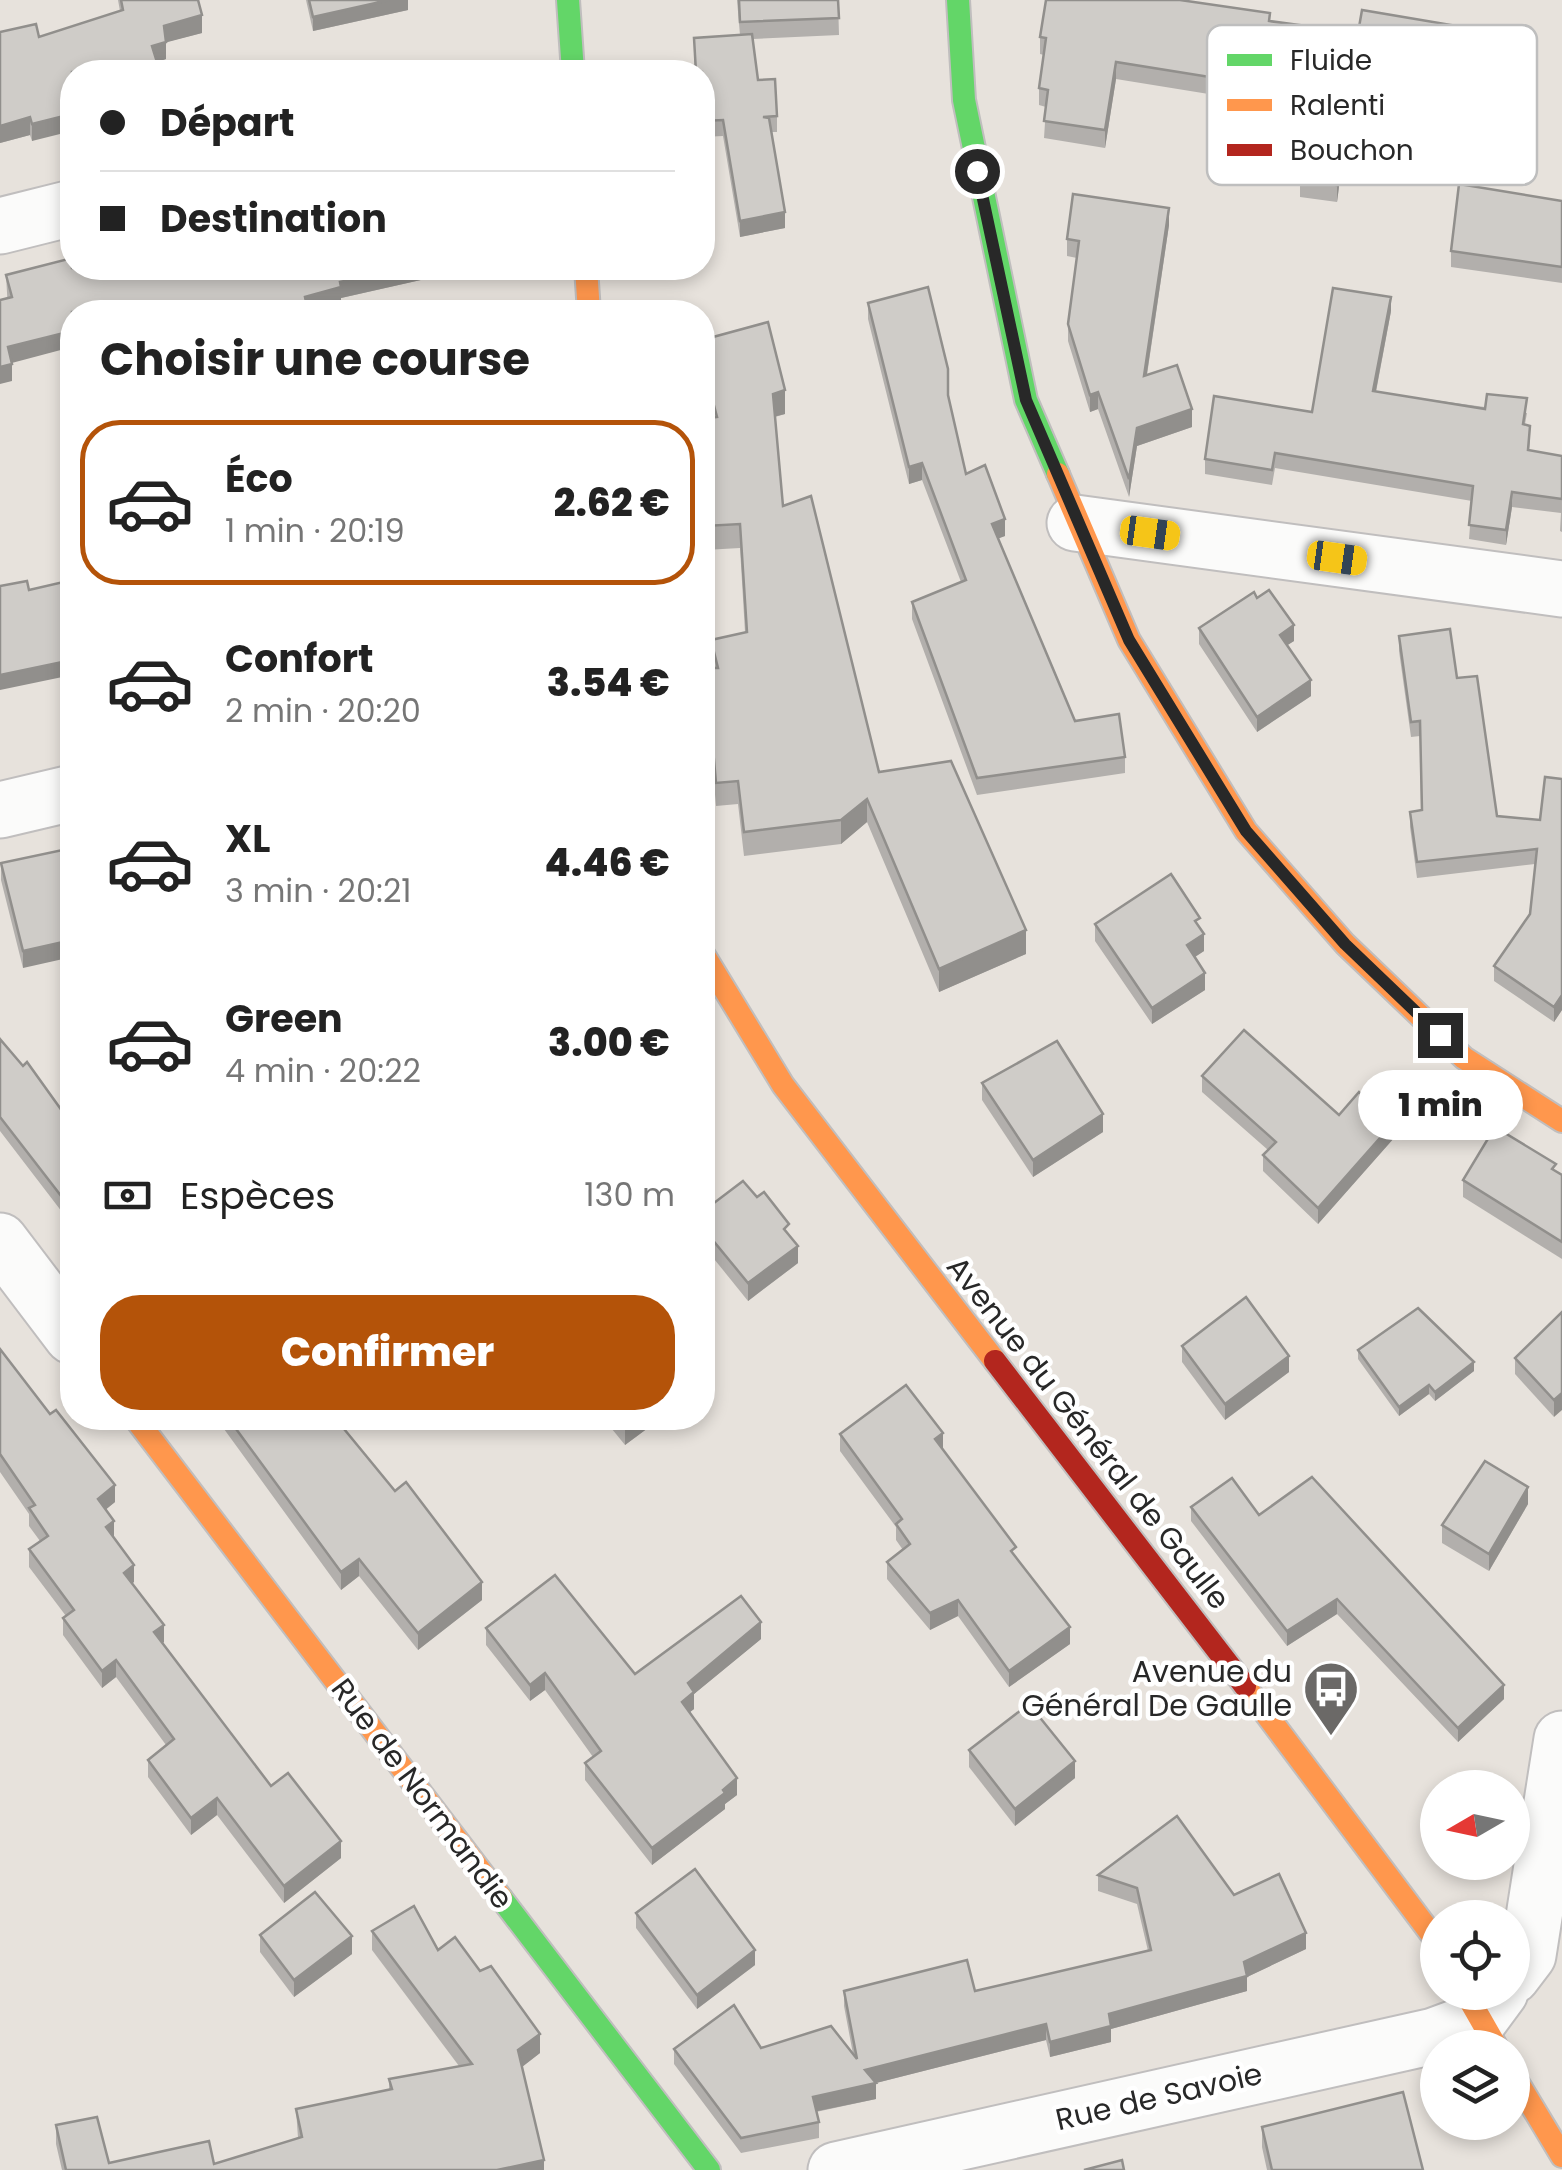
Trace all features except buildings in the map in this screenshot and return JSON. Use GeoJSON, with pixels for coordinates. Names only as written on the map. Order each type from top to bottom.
{"type":"FeatureCollection","features":[{"type":"Feature","properties":{"kind":"street"},"geometry":{"type":"LineString","coordinates":[[568,0],[572,60]]}},
{"type":"Feature","properties":{"kind":"street"},"geometry":{"type":"LineString","coordinates":[[958,0],[964,100],[1026,400],[1075,523],[1129,640],[1246,831],[1345,944],[1464,1058],[1562,1122]]}},
{"type":"Feature","properties":{"kind":"street"},"geometry":{"type":"LineString","coordinates":[[0,226],[60,211]]}},
{"type":"Feature","properties":{"kind":"street"},"geometry":{"type":"LineString","coordinates":[[1075,523],[1562,589]]}},
{"type":"Feature","properties":{"kind":"street"},"geometry":{"type":"LineString","coordinates":[[0,810],[60,796]]}},
{"type":"Feature","properties":{"kind":"street","name":"Avenue du Général de Gaulle"},"geometry":{"type":"LineString","coordinates":[[715,973],[783,1085],[1296,1751],[1420,1919]]}},
{"type":"Feature","properties":{"kind":"street"},"geometry":{"type":"LineString","coordinates":[[0,1241],[60,1320]]}},
{"type":"Feature","properties":{"kind":"street","name":"Rue de Normandie"},"geometry":{"type":"LineString","coordinates":[[144,1430],[710,2170]]}},
{"type":"Feature","properties":{"kind":"street"},"geometry":{"type":"LineString","coordinates":[[1530,1942],[1562,1740]]}},
{"type":"Feature","properties":{"kind":"street","name":"Rue de Savoie"},"geometry":{"type":"LineString","coordinates":[[836,2170],[1434,2036],[1486,2013]]}},
{"type":"Feature","properties":{"kind":"street"},"geometry":{"type":"LineString","coordinates":[[1530,2103],[1562,2156]]}},
{"type":"Feature","properties":{"kind":"traffic: fast"},"geometry":{"type":"LineString","coordinates":[[568,0],[572,60]]}},
{"type":"Feature","properties":{"kind":"traffic: fast"},"geometry":{"type":"LineString","coordinates":[[958,0],[964,100],[1026,400],[1058,474]]}},
{"type":"Feature","properties":{"kind":"traffic: fast"},"geometry":{"type":"LineString","coordinates":[[501,1898],[709,2170]]}},
{"type":"Feature","properties":{"kind":"traffic: slow"},"geometry":{"type":"LineString","coordinates":[[587,280],[588,300]]}},
{"type":"Feature","properties":{"kind":"traffic: slow"},"geometry":{"type":"LineString","coordinates":[[1058,474],[1129,640],[1246,831],[1345,944],[1464,1058],[1562,1121]]}},
{"type":"Feature","properties":{"kind":"traffic: slow"},"geometry":{"type":"LineString","coordinates":[[715,973],[783,1085],[995,1361]]}},
{"type":"Feature","properties":{"kind":"traffic: slow"},"geometry":{"type":"LineString","coordinates":[[144,1430],[501,1898]]}},
{"type":"Feature","properties":{"kind":"traffic: slow"},"geometry":{"type":"LineString","coordinates":[[1245,1686],[1420,1919]]}},
{"type":"Feature","properties":{"kind":"traffic: slow"},"geometry":{"type":"LineString","coordinates":[[1475,2010],[1487,2030]]}},
{"type":"Feature","properties":{"kind":"traffic: slow"},"geometry":{"type":"LineString","coordinates":[[1530,2103],[1562,2156]]}},
{"type":"Feature","properties":{"kind":"traffic: jam"},"geometry":{"type":"LineString","coordinates":[[995,1361],[1245,1686]]}},
{"type":"Feature","properties":{"kind":"place","name":"Avenue du Général De Gaulle"},"geometry":{"type":"Point","coordinates":[1331,1738]}},
{"type":"Feature","properties":{"kind":"route"},"geometry":{"type":"LineString","coordinates":[[977,171],[1026,400],[1065,499],[1129,640],[1246,831],[1345,944],[1440,1035]]}}]}
